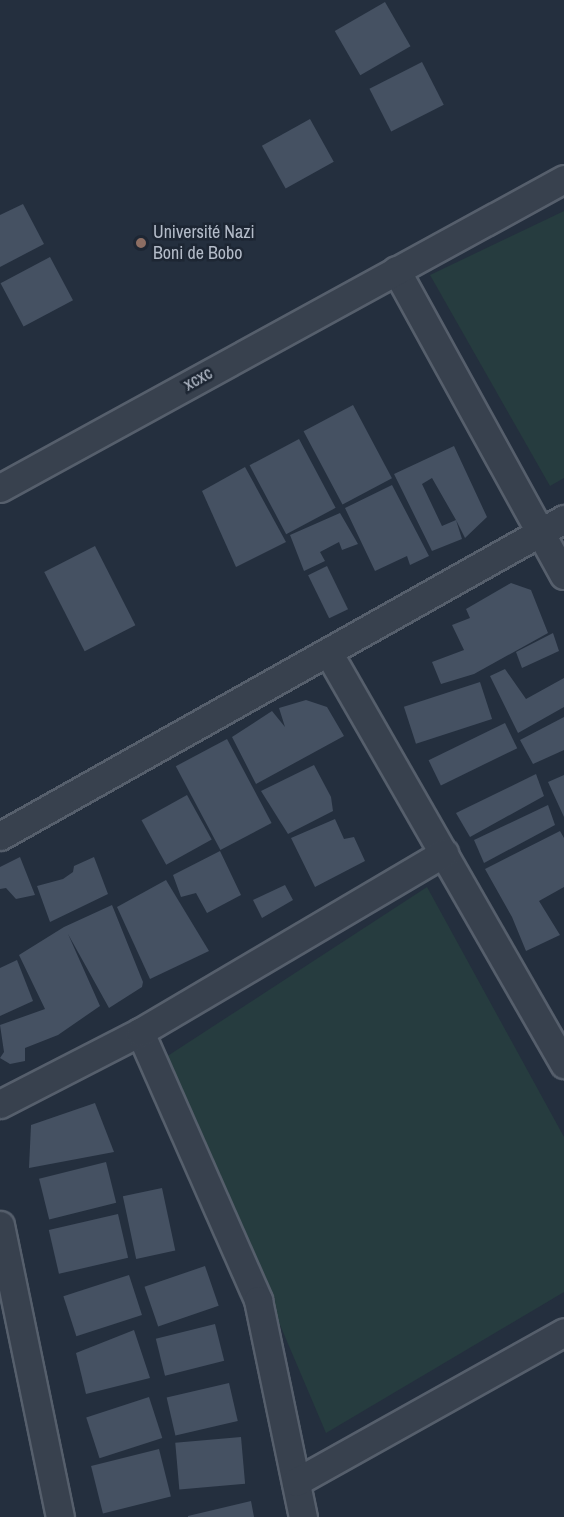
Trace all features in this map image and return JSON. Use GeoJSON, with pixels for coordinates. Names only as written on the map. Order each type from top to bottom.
{"type":"FeatureCollection","features":[{"type":"Feature","properties":{"kind":"street","name":"xcxc"},"geometry":{"type":"LineString","coordinates":[[0,488],[564,179]]}},
{"type":"Feature","properties":{"kind":"street"},"geometry":{"type":"LineString","coordinates":[[396,270],[564,575]]}},
{"type":"Feature","properties":{"kind":"street"},"geometry":{"type":"LineString","coordinates":[[0,836],[564,519]]}},
{"type":"Feature","properties":{"kind":"street"},"geometry":{"type":"LineString","coordinates":[[328,652],[564,1064]]}},
{"type":"Feature","properties":{"kind":"street"},"geometry":{"type":"LineString","coordinates":[[0,1104],[140,1032],[444,853]]}},
{"type":"Feature","properties":{"kind":"street"},"geometry":{"type":"LineString","coordinates":[[140,1032],[258,1300],[303,1517]]}},
{"type":"Feature","properties":{"kind":"street"},"geometry":{"type":"LineString","coordinates":[[0,1226],[60,1517]]}},
{"type":"Feature","properties":{"kind":"street"},"geometry":{"type":"LineString","coordinates":[[296,1482],[564,1332]]}},
{"type":"Feature","properties":{"kind":"green space"},"geometry":{"type":"Polygon","coordinates":[[[564,211],[564,478],[550,486],[430,275],[564,211]]]}},
{"type":"Feature","properties":{"kind":"green space"},"geometry":{"type":"Polygon","coordinates":[[[427,887],[564,1137],[564,1292],[326,1433],[166,1057],[427,887]]]}},
{"type":"Feature","properties":{"kind":"building"},"geometry":{"type":"Polygon","coordinates":[[[385,2],[410,46],[360,75],[335,31],[385,2]]]}},
{"type":"Feature","properties":{"kind":"building"},"geometry":{"type":"Polygon","coordinates":[[[422,62],[444,105],[391,132],[369,89],[422,62]]]}},
{"type":"Feature","properties":{"kind":"building"},"geometry":{"type":"Polygon","coordinates":[[[310,119],[334,162],[286,189],[262,146],[310,119]]]}},
{"type":"Feature","properties":{"kind":"building"},"geometry":{"type":"Polygon","coordinates":[[[23,204],[44,244],[0,267],[0,215],[23,204]]]}},
{"type":"Feature","properties":{"kind":"building"},"geometry":{"type":"Polygon","coordinates":[[[50,257],[73,300],[24,327],[1,283],[50,257]]]}},
{"type":"Feature","properties":{"kind":"building"},"geometry":{"type":"Polygon","coordinates":[[[353,405],[392,478],[343,505],[304,431],[353,405]]]}},
{"type":"Feature","properties":{"kind":"building"},"geometry":{"type":"Polygon","coordinates":[[[299,439],[336,508],[286,534],[250,465],[299,439]]]}},
{"type":"Feature","properties":{"kind":"building"},"geometry":{"type":"Polygon","coordinates":[[[454,446],[487,517],[465,538],[456,520],[462,539],[432,551],[394,474],[454,446]],[[432,478],[422,484],[442,526],[456,520],[432,478]]]}},
{"type":"Feature","properties":{"kind":"building"},"geometry":{"type":"Polygon","coordinates":[[[245,467],[286,542],[236,567],[202,491],[245,467]]]}},
{"type":"Feature","properties":{"kind":"building"},"geometry":{"type":"Polygon","coordinates":[[[392,485],[429,556],[410,565],[407,556],[375,571],[345,508],[392,485]]]}},
{"type":"Feature","properties":{"kind":"building"},"geometry":{"type":"Polygon","coordinates":[[[340,513],[358,544],[342,550],[339,542],[320,552],[325,561],[304,571],[290,535],[340,513]]]}},
{"type":"Feature","properties":{"kind":"building"},"geometry":{"type":"Polygon","coordinates":[[[95,546],[135,625],[85,651],[44,572],[95,546]]]}},
{"type":"Feature","properties":{"kind":"building"},"geometry":{"type":"Polygon","coordinates":[[[327,566],[348,609],[329,618],[308,575],[327,566]]]}},
{"type":"Feature","properties":{"kind":"building"},"geometry":{"type":"Polygon","coordinates":[[[511,583],[531,590],[548,633],[474,674],[441,684],[432,662],[464,650],[452,625],[470,618],[466,609],[511,583]]]}},
{"type":"Feature","properties":{"kind":"building"},"geometry":{"type":"Polygon","coordinates":[[[553,633],[559,651],[522,668],[516,652],[553,633]]]}},
{"type":"Feature","properties":{"kind":"building"},"geometry":{"type":"Polygon","coordinates":[[[505,669],[526,699],[564,678],[564,707],[518,733],[490,676],[505,669]]]}},
{"type":"Feature","properties":{"kind":"building"},"geometry":{"type":"Polygon","coordinates":[[[480,682],[492,719],[416,744],[404,707],[480,682]]]}},
{"type":"Feature","properties":{"kind":"building"},"geometry":{"type":"Polygon","coordinates":[[[306,700],[327,707],[344,736],[256,784],[232,737],[272,711],[285,727],[279,708],[306,700]]]}},
{"type":"Feature","properties":{"kind":"building"},"geometry":{"type":"Polygon","coordinates":[[[564,717],[564,750],[533,764],[520,740],[564,717]]]}},
{"type":"Feature","properties":{"kind":"building"},"geometry":{"type":"Polygon","coordinates":[[[505,723],[517,748],[441,785],[429,760],[505,723]]]}},
{"type":"Feature","properties":{"kind":"building"},"geometry":{"type":"Polygon","coordinates":[[[227,739],[272,823],[220,850],[176,766],[227,739]]]}},
{"type":"Feature","properties":{"kind":"building"},"geometry":{"type":"Polygon","coordinates":[[[314,765],[331,797],[333,811],[288,834],[261,791],[314,765]]]}},
{"type":"Feature","properties":{"kind":"building"},"geometry":{"type":"Polygon","coordinates":[[[536,774],[544,796],[470,837],[456,813],[536,774]]]}},
{"type":"Feature","properties":{"kind":"building"},"geometry":{"type":"Polygon","coordinates":[[[564,775],[564,817],[548,782],[564,775]]]}},
{"type":"Feature","properties":{"kind":"building"},"geometry":{"type":"Polygon","coordinates":[[[187,795],[212,840],[166,865],[142,820],[187,795]]]}},
{"type":"Feature","properties":{"kind":"building"},"geometry":{"type":"Polygon","coordinates":[[[548,805],[555,825],[484,863],[474,840],[548,805]]]}},
{"type":"Feature","properties":{"kind":"building"},"geometry":{"type":"Polygon","coordinates":[[[335,819],[344,839],[354,837],[365,861],[315,887],[291,838],[335,819]]]}},
{"type":"Feature","properties":{"kind":"building"},"geometry":{"type":"Polygon","coordinates":[[[560,831],[564,838],[564,887],[539,901],[560,935],[526,951],[512,917],[485,869],[560,831]]]}},
{"type":"Feature","properties":{"kind":"building"},"geometry":{"type":"Polygon","coordinates":[[[220,851],[241,895],[207,913],[196,893],[181,897],[173,875],[220,851]]]}},
{"type":"Feature","properties":{"kind":"building"},"geometry":{"type":"Polygon","coordinates":[[[20,857],[35,895],[16,899],[6,888],[0,889],[0,867],[20,857]]]}},
{"type":"Feature","properties":{"kind":"building"},"geometry":{"type":"Polygon","coordinates":[[[94,857],[108,894],[50,922],[37,886],[63,879],[73,872],[74,866],[94,857]]]}},
{"type":"Feature","properties":{"kind":"building"},"geometry":{"type":"Polygon","coordinates":[[[166,880],[209,951],[150,979],[117,907],[166,880]]]}},
{"type":"Feature","properties":{"kind":"building"},"geometry":{"type":"Polygon","coordinates":[[[285,885],[293,900],[262,918],[253,900],[285,885]]]}},
{"type":"Feature","properties":{"kind":"building"},"geometry":{"type":"Polygon","coordinates":[[[112,905],[143,982],[142,987],[109,1008],[68,934],[100,1006],[58,1035],[25,1048],[25,1061],[10,1064],[0,1058],[4,1052],[0,1025],[45,1009],[19,955],[64,927],[112,905]]]}},
{"type":"Feature","properties":{"kind":"building"},"geometry":{"type":"Polygon","coordinates":[[[17,960],[33,1001],[0,1016],[0,968],[17,960]]]}},
{"type":"Feature","properties":{"kind":"building"},"geometry":{"type":"Polygon","coordinates":[[[95,1103],[114,1152],[29,1168],[31,1125],[95,1103]]]}},
{"type":"Feature","properties":{"kind":"building"},"geometry":{"type":"Polygon","coordinates":[[[106,1162],[116,1203],[49,1219],[39,1179],[106,1162]]]}},
{"type":"Feature","properties":{"kind":"building"},"geometry":{"type":"Polygon","coordinates":[[[162,1188],[175,1251],[136,1259],[123,1196],[162,1188]]]}},
{"type":"Feature","properties":{"kind":"building"},"geometry":{"type":"Polygon","coordinates":[[[118,1214],[128,1258],[59,1274],[49,1230],[118,1214]]]}},
{"type":"Feature","properties":{"kind":"building"},"geometry":{"type":"Polygon","coordinates":[[[205,1266],[219,1306],[158,1327],[144,1287],[205,1266]]]}},
{"type":"Feature","properties":{"kind":"building"},"geometry":{"type":"Polygon","coordinates":[[[129,1275],[142,1315],[76,1336],[63,1296],[129,1275]]]}},
{"type":"Feature","properties":{"kind":"building"},"geometry":{"type":"Polygon","coordinates":[[[215,1324],[224,1361],[165,1376],[156,1339],[215,1324]]]}},
{"type":"Feature","properties":{"kind":"building"},"geometry":{"type":"Polygon","coordinates":[[[134,1330],[150,1378],[86,1394],[76,1353],[134,1330]]]}},
{"type":"Feature","properties":{"kind":"building"},"geometry":{"type":"Polygon","coordinates":[[[229,1383],[238,1421],[175,1435],[167,1397],[229,1383]]]}},
{"type":"Feature","properties":{"kind":"building"},"geometry":{"type":"Polygon","coordinates":[[[149,1397],[162,1438],[100,1458],[86,1417],[149,1397]]]}},
{"type":"Feature","properties":{"kind":"building"},"geometry":{"type":"Polygon","coordinates":[[[241,1437],[245,1484],[179,1490],[175,1443],[241,1437]]]}},
{"type":"Feature","properties":{"kind":"building"},"geometry":{"type":"Polygon","coordinates":[[[159,1449],[171,1497],[103,1513],[91,1466],[159,1449]]]}},
{"type":"Feature","properties":{"kind":"building"},"geometry":{"type":"Polygon","coordinates":[[[251,1501],[254,1517],[188,1517],[188,1516],[251,1501]]]}},
{"type":"Feature","properties":{"kind":"place","name":"Université Nazi Boni de Bobo"},"geometry":{"type":"Point","coordinates":[141,243]}}]}
